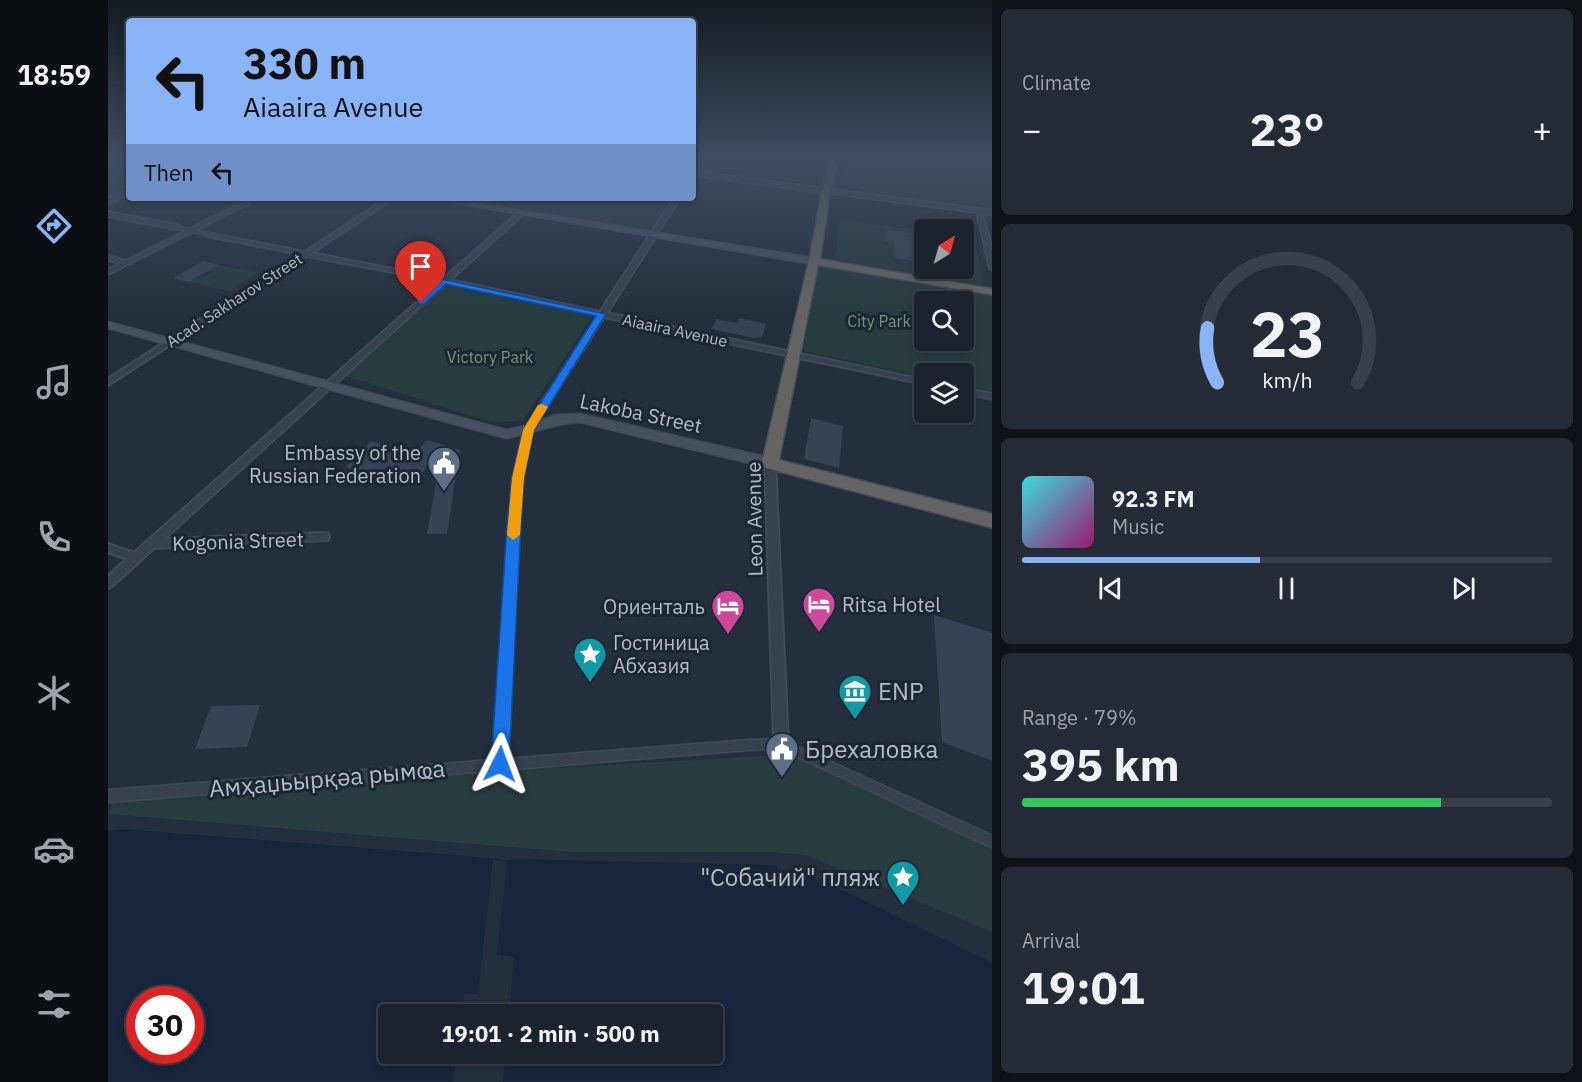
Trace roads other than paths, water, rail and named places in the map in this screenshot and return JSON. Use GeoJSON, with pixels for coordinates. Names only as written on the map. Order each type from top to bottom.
{"type":"FeatureCollection","features":[{"type":"Feature","properties":{"kind":"highway","name":"Leon Avenue"},"geometry":{"type":"LineString","coordinates":[[770,463],[823,209]]}},
{"type":"Feature","properties":{"kind":"highway"},"geometry":{"type":"LineString","coordinates":[[813,261],[992,292]]}},
{"type":"Feature","properties":{"kind":"highway","name":"Lakoba Street"},"geometry":{"type":"LineString","coordinates":[[770,463],[992,521]]}},
{"type":"Feature","properties":{"kind":"main road"},"geometry":{"type":"LineString","coordinates":[[500,209],[813,261]]}},
{"type":"Feature","properties":{"kind":"main road","name":"Lakoba Street"},"geometry":{"type":"LineString","coordinates":[[108,325],[506,434],[528,430],[556,419],[580,418],[770,463]]}},
{"type":"Feature","properties":{"kind":"street"},"geometry":{"type":"LineString","coordinates":[[108,272],[233,209]]}},
{"type":"Feature","properties":{"kind":"street","name":"Acad. Sakharov Street"},"geometry":{"type":"LineString","coordinates":[[108,383],[374,209]]}},
{"type":"Feature","properties":{"kind":"street"},"geometry":{"type":"LineString","coordinates":[[500,764],[514,525],[518,478],[528,430],[668,209]]}},
{"type":"Feature","properties":{"kind":"street"},"geometry":{"type":"LineString","coordinates":[[967,209],[992,213]]}},
{"type":"Feature","properties":{"kind":"street"},"geometry":{"type":"LineString","coordinates":[[979,211],[992,264]]}},
{"type":"Feature","properties":{"kind":"street"},"geometry":{"type":"LineString","coordinates":[[108,583],[521,213]]}},
{"type":"Feature","properties":{"kind":"street","name":"Aiaaira Avenue"},"geometry":{"type":"LineString","coordinates":[[108,214],[444,281],[914,380]]}},
{"type":"Feature","properties":{"kind":"street"},"geometry":{"type":"LineString","coordinates":[[108,258],[127,263]]}},
{"type":"Feature","properties":{"kind":"street"},"geometry":{"type":"LineString","coordinates":[[974,393],[992,397]]}},
{"type":"Feature","properties":{"kind":"street","name":"Leon Avenue"},"geometry":{"type":"LineString","coordinates":[[770,463],[781,744]]}},
{"type":"Feature","properties":{"kind":"street","name":"Kogonia Street"},"geometry":{"type":"LineString","coordinates":[[151,544],[324,537]]}},
{"type":"Feature","properties":{"kind":"street"},"geometry":{"type":"LineString","coordinates":[[108,548],[135,558]]}},
{"type":"Feature","properties":{"kind":"street","name":"Амҳаџьырқәа рымҩа"},"geometry":{"type":"LineString","coordinates":[[108,796],[781,744],[992,842]]}},
{"type":"Feature","properties":{"kind":"water"},"geometry":{"type":"Polygon","coordinates":[[[124,829],[507,861],[512,859],[777,865],[778,874],[822,880],[992,963],[992,1082],[108,1082],[108,831],[124,829]]]}},
{"type":"Feature","properties":{"kind":"place","name":"Embassy of the Russian Federation"},"geometry":{"type":"Point","coordinates":[444,492]}},
{"type":"Feature","properties":{"kind":"place","name":"Ritsa Hotel"},"geometry":{"type":"Point","coordinates":[819,633]}},
{"type":"Feature","properties":{"kind":"place","name":"Ориенталь"},"geometry":{"type":"Point","coordinates":[728,635]}},
{"type":"Feature","properties":{"kind":"place","name":"Гостиница Абхазия"},"geometry":{"type":"Point","coordinates":[590,683]}},
{"type":"Feature","properties":{"kind":"place","name":"ENP"},"geometry":{"type":"Point","coordinates":[855,720]}},
{"type":"Feature","properties":{"kind":"place","name":"Брехаловка"},"geometry":{"type":"Point","coordinates":[782,778]}},
{"type":"Feature","properties":{"kind":"place","name":"\"Собачий\" пляж"},"geometry":{"type":"Point","coordinates":[903,906]}},
{"type":"Feature","properties":{"kind":"park label","name":"City Park"},"geometry":{"type":"Point","coordinates":[879,321]}},
{"type":"Feature","properties":{"kind":"park label","name":"Victory Park"},"geometry":{"type":"Point","coordinates":[490,357]}}]}
